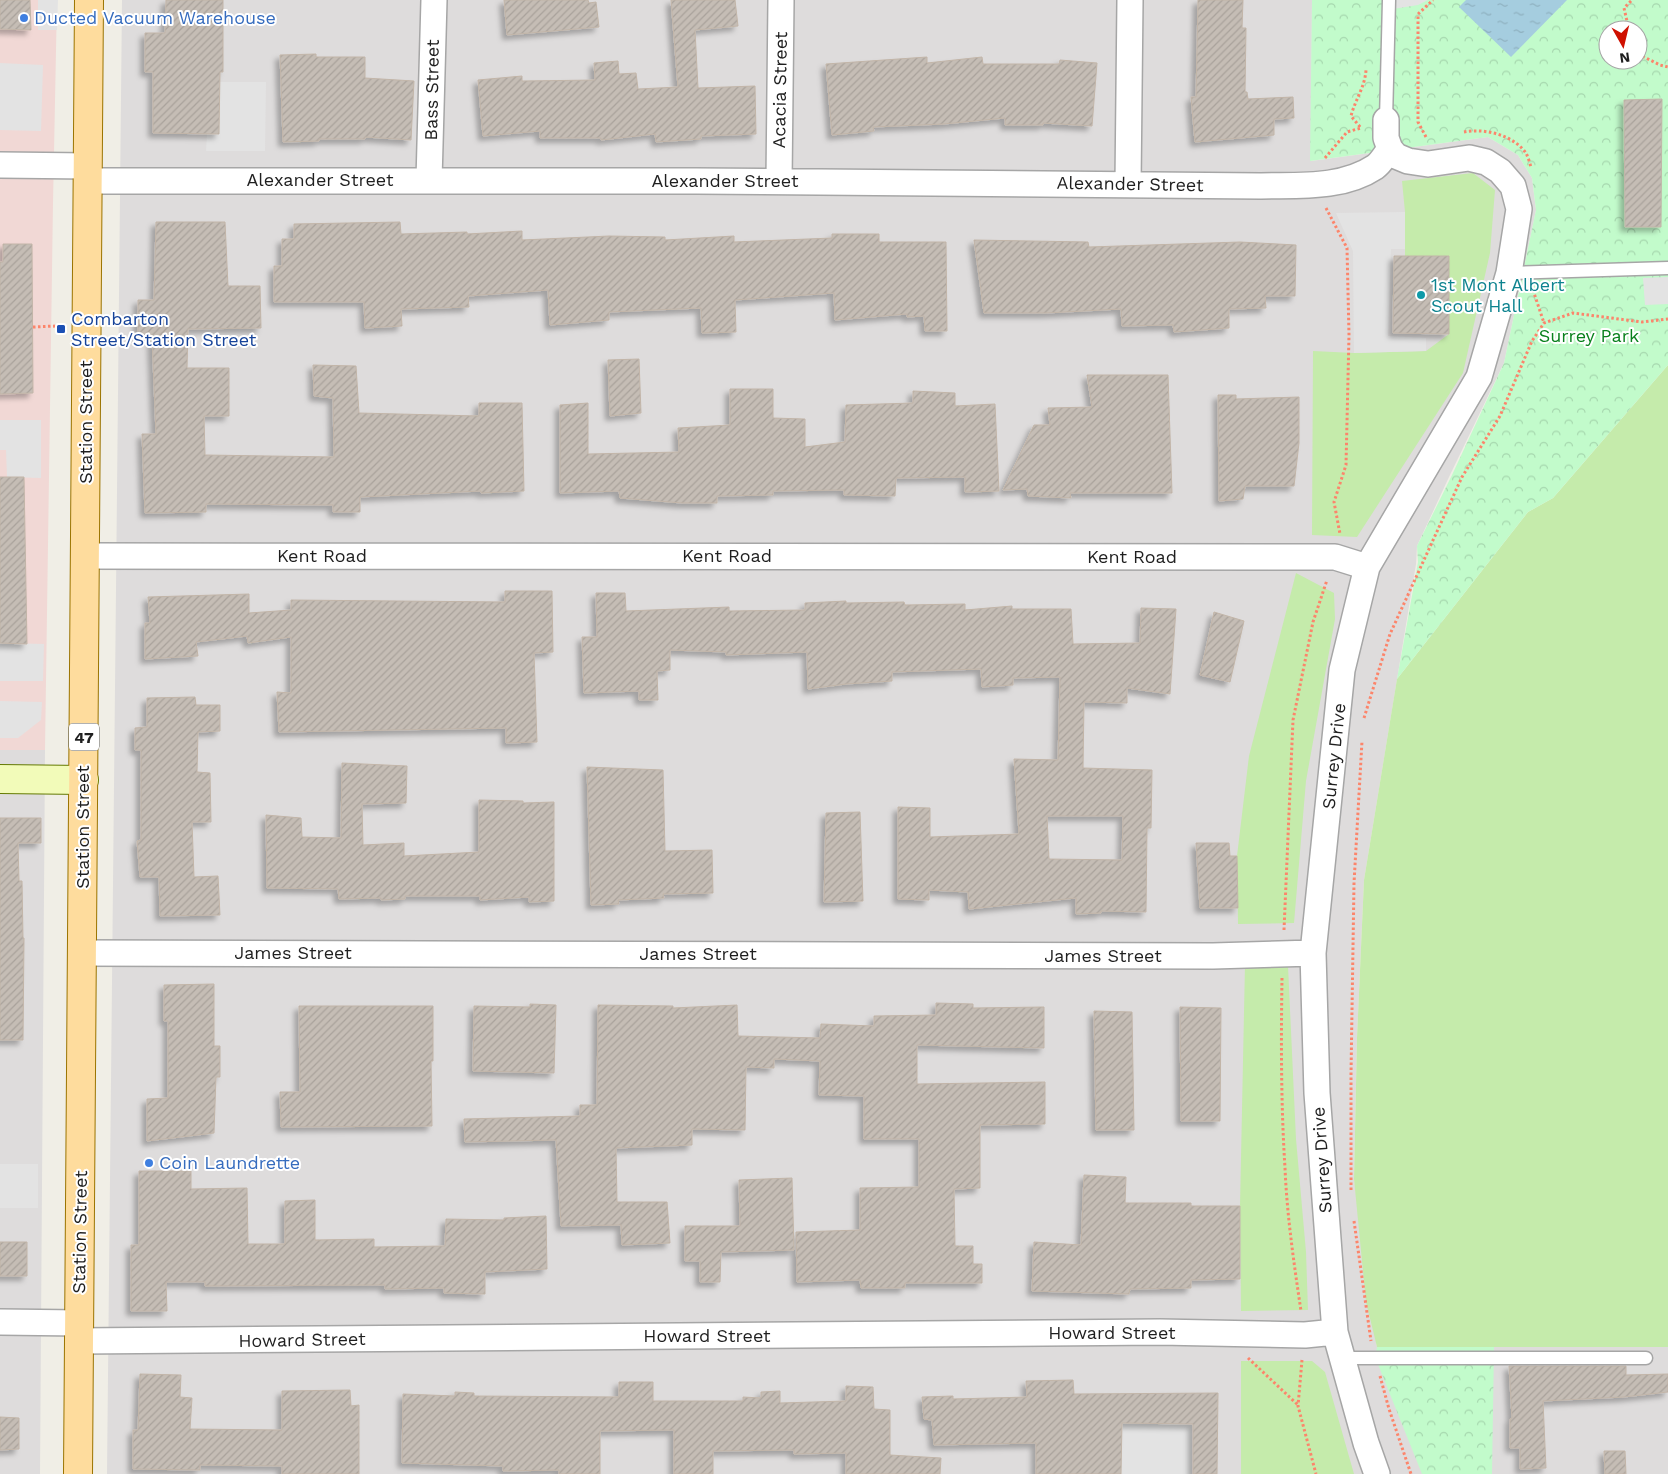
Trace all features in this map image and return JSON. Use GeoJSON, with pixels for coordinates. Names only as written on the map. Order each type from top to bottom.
{"type":"FeatureCollection","features":[{"type":"Feature","properties":{"kind":"main road","name":"Station Street"},"geometry":{"type":"LineString","coordinates":[[78,1474],[89,0]]}},
{"type":"Feature","properties":{"kind":"street","name":"Bass Street"},"geometry":{"type":"LineString","coordinates":[[429,180],[434,0]]}},
{"type":"Feature","properties":{"kind":"street","name":"Acacia Street"},"geometry":{"type":"LineString","coordinates":[[779,181],[781,0]]}},
{"type":"Feature","properties":{"kind":"street"},"geometry":{"type":"LineString","coordinates":[[1128,184],[1130,0]]}},
{"type":"Feature","properties":{"kind":"street"},"geometry":{"type":"LineString","coordinates":[[1386,120],[1386,138],[1399,155]]}},
{"type":"Feature","properties":{"kind":"street","name":"Alexander Street"},"geometry":{"type":"LineString","coordinates":[[0,165],[87,174],[429,180],[779,181],[1260,186],[1342,181],[1361,174],[1399,155]]}},
{"type":"Feature","properties":{"kind":"street","name":"Surrey Drive"},"geometry":{"type":"LineString","coordinates":[[1377,1474],[1366,1443],[1335,1332],[1317,1093],[1313,953],[1342,670],[1367,567],[1479,377],[1509,273],[1519,209],[1513,186],[1500,171],[1486,162],[1469,158],[1428,164],[1399,155]]}},
{"type":"Feature","properties":{"kind":"street","name":"Kent Road"},"geometry":{"type":"LineString","coordinates":[[84,556],[1335,557],[1367,567]]}},
{"type":"Feature","properties":{"kind":"street"},"geometry":{"type":"LineString","coordinates":[[0,778],[84,780]]}},
{"type":"Feature","properties":{"kind":"street","name":"James Street"},"geometry":{"type":"LineString","coordinates":[[83,953],[1212,956],[1313,953]]}},
{"type":"Feature","properties":{"kind":"street","name":"Howard Street"},"geometry":{"type":"LineString","coordinates":[[0,1322],[79,1332],[1160,1332],[1305,1335],[1335,1332]]}},
{"type":"Feature","properties":{"kind":"lane"},"geometry":{"type":"LineString","coordinates":[[1386,120],[1389,0]]}},
{"type":"Feature","properties":{"kind":"lane"},"geometry":{"type":"LineString","coordinates":[[1509,273],[1668,268]]}},
{"type":"Feature","properties":{"kind":"lane"},"geometry":{"type":"LineString","coordinates":[[1342,1358],[1646,1358]]}},
{"type":"Feature","properties":{"kind":"path"},"geometry":{"type":"LineString","coordinates":[[1627,20],[1624,8],[1632,0]]}},
{"type":"Feature","properties":{"kind":"path"},"geometry":{"type":"LineString","coordinates":[[1648,59],[1668,67]]}},
{"type":"Feature","properties":{"kind":"path"},"geometry":{"type":"LineString","coordinates":[[1340,138],[1347,132],[1361,128],[1351,116],[1365,80],[1366,64]]}},
{"type":"Feature","properties":{"kind":"path"},"geometry":{"type":"LineString","coordinates":[[1363,720],[1390,634],[1462,477],[1500,416],[1532,340],[1544,323],[1573,313],[1642,322],[1668,319]]}},
{"type":"Feature","properties":{"kind":"path"},"geometry":{"type":"LineString","coordinates":[[32,327],[56,326]]}},
{"type":"Feature","properties":{"kind":"path"},"geometry":{"type":"LineString","coordinates":[[1352,1197],[1350,1074],[1354,883],[1362,739]]}},
{"type":"Feature","properties":{"kind":"path"},"geometry":{"type":"LineString","coordinates":[[1353,1216],[1371,1342],[1389,1410],[1411,1474]]}},
{"type":"Feature","properties":{"kind":"path"},"geometry":{"type":"LineString","coordinates":[[1221,1334],[1298,1406]]}},
{"type":"Feature","properties":{"kind":"shaded area"},"geometry":{"type":"Polygon","coordinates":[[[0,0],[57,0],[45,750],[0,750],[0,0]]]}},
{"type":"Feature","properties":{"kind":"shaded area"},"geometry":{"type":"Polygon","coordinates":[[[38,0],[58,0],[57,30],[38,30],[38,0]]]}},
{"type":"Feature","properties":{"kind":"shaded area"},"geometry":{"type":"Polygon","coordinates":[[[122,0],[1312,0],[1311,161],[1488,137],[1518,155],[1532,178],[1536,210],[1504,363],[1417,546],[1416,564],[1364,880],[1357,1038],[1354,1179],[1377,1347],[1668,1347],[1668,1474],[107,1474],[122,0]]]}},
{"type":"Feature","properties":{"kind":"shaded area"},"geometry":{"type":"Polygon","coordinates":[[[1381,0],[1428,0],[1418,5],[1393,9],[1381,0]]]}},
{"type":"Feature","properties":{"kind":"shaded area"},"geometry":{"type":"Polygon","coordinates":[[[0,63],[43,65],[41,131],[0,130],[0,63]]]}},
{"type":"Feature","properties":{"kind":"shaded area"},"geometry":{"type":"Polygon","coordinates":[[[176,82],[266,82],[265,151],[206,151],[207,134],[176,82]]]}},
{"type":"Feature","properties":{"kind":"shaded area"},"geometry":{"type":"Polygon","coordinates":[[[1405,212],[1405,249],[1391,249],[1388,336],[1426,338],[1426,351],[1354,353],[1353,251],[1336,213],[1405,212]]]}},
{"type":"Feature","properties":{"kind":"shaded area"},"geometry":{"type":"Polygon","coordinates":[[[1668,277],[1668,304],[1645,305],[1643,278],[1668,277]]]}},
{"type":"Feature","properties":{"kind":"shaded area"},"geometry":{"type":"Polygon","coordinates":[[[0,420],[41,420],[41,478],[7,477],[6,450],[0,450],[0,420]]]}},
{"type":"Feature","properties":{"kind":"shaded area"},"geometry":{"type":"Polygon","coordinates":[[[0,643],[44,644],[43,681],[0,681],[0,643]]]}},
{"type":"Feature","properties":{"kind":"shaded area"},"geometry":{"type":"Polygon","coordinates":[[[0,701],[42,702],[41,720],[18,738],[0,738],[0,701]]]}},
{"type":"Feature","properties":{"kind":"shaded area"},"geometry":{"type":"Polygon","coordinates":[[[0,750],[45,750],[40,1474],[0,1474],[0,750]]]}},
{"type":"Feature","properties":{"kind":"shaded area"},"geometry":{"type":"Polygon","coordinates":[[[0,1164],[38,1164],[38,1208],[0,1208],[0,1164]]]}},
{"type":"Feature","properties":{"kind":"shaded area"},"geometry":{"type":"Polygon","coordinates":[[[1122,1423],[1193,1424],[1193,1474],[1121,1474],[1122,1423]]]}},
{"type":"Feature","properties":{"kind":"green space","name":"Surrey Park"},"geometry":{"type":"Polygon","coordinates":[[[1312,0],[1668,0],[1668,365],[1553,498],[1528,512],[1397,679],[1418,562],[1417,546],[1504,363],[1536,210],[1532,178],[1518,155],[1488,137],[1310,161],[1312,0]]]}},
{"type":"Feature","properties":{"kind":"green space"},"geometry":{"type":"Polygon","coordinates":[[[1473,173],[1495,190],[1490,253],[1463,373],[1357,537],[1312,535],[1313,351],[1354,353],[1426,351],[1449,334],[1449,256],[1405,256],[1405,212],[1402,181],[1473,173]]]}},
{"type":"Feature","properties":{"kind":"green space"},"geometry":{"type":"Polygon","coordinates":[[[1668,365],[1668,1347],[1377,1347],[1366,1302],[1354,1179],[1357,1038],[1364,880],[1397,679],[1528,512],[1553,498],[1668,365]]]}},
{"type":"Feature","properties":{"kind":"green space"},"geometry":{"type":"Polygon","coordinates":[[[1296,573],[1334,593],[1335,619],[1306,781],[1294,923],[1238,924],[1237,856],[1249,756],[1296,573]]]}},
{"type":"Feature","properties":{"kind":"green space"},"geometry":{"type":"Polygon","coordinates":[[[1245,964],[1288,966],[1296,1139],[1306,1252],[1308,1310],[1241,1311],[1240,1206],[1245,964]]]}},
{"type":"Feature","properties":{"kind":"green space"},"geometry":{"type":"Polygon","coordinates":[[[1377,1347],[1494,1347],[1492,1474],[1422,1474],[1375,1357],[1377,1347]]]}},
{"type":"Feature","properties":{"kind":"green space"},"geometry":{"type":"Polygon","coordinates":[[[1241,1361],[1312,1361],[1325,1372],[1354,1474],[1241,1474],[1241,1361]]]}},
{"type":"Feature","properties":{"kind":"water"},"geometry":{"type":"Polygon","coordinates":[[[1466,0],[1567,0],[1511,57],[1459,7],[1466,0]]]}},
{"type":"Feature","properties":{"kind":"building"},"geometry":{"type":"Polygon","coordinates":[[[0,0],[30,0],[31,30],[0,29],[0,0]]]}},
{"type":"Feature","properties":{"kind":"building"},"geometry":{"type":"Polygon","coordinates":[[[166,0],[223,0],[223,72],[220,72],[219,134],[153,133],[153,72],[145,72],[145,33],[165,33],[166,0]]]}},
{"type":"Feature","properties":{"kind":"building"},"geometry":{"type":"Polygon","coordinates":[[[504,0],[588,0],[589,3],[596,2],[599,27],[507,35],[504,0]]]}},
{"type":"Feature","properties":{"kind":"building"},"geometry":{"type":"Polygon","coordinates":[[[671,0],[735,0],[738,26],[695,30],[698,88],[755,86],[756,134],[701,136],[701,139],[656,142],[655,134],[601,140],[601,138],[540,138],[540,131],[483,136],[478,80],[522,76],[522,81],[595,80],[594,63],[618,61],[619,74],[636,73],[638,89],[678,87],[671,0]]]}},
{"type":"Feature","properties":{"kind":"building"},"geometry":{"type":"Polygon","coordinates":[[[1198,0],[1243,0],[1242,28],[1246,28],[1245,92],[1247,92],[1248,99],[1293,97],[1294,118],[1274,119],[1274,135],[1195,142],[1191,97],[1196,97],[1198,0]]]}},
{"type":"Feature","properties":{"kind":"building"},"geometry":{"type":"Polygon","coordinates":[[[316,54],[316,57],[365,57],[365,78],[414,81],[411,140],[365,137],[365,139],[319,139],[319,141],[283,142],[280,55],[316,54]]]}},
{"type":"Feature","properties":{"kind":"building"},"geometry":{"type":"Polygon","coordinates":[[[927,57],[927,63],[982,57],[983,64],[1059,64],[1060,60],[1097,63],[1092,126],[1043,123],[1043,125],[1005,125],[1005,118],[944,124],[873,127],[874,131],[832,135],[826,64],[927,57]]]}},
{"type":"Feature","properties":{"kind":"building"},"geometry":{"type":"Polygon","coordinates":[[[1662,99],[1661,227],[1625,227],[1624,100],[1662,99]]]}},
{"type":"Feature","properties":{"kind":"building"},"geometry":{"type":"Polygon","coordinates":[[[156,222],[225,222],[228,286],[260,286],[261,328],[188,329],[187,368],[229,368],[229,416],[204,416],[205,455],[334,457],[333,398],[314,396],[313,365],[356,366],[359,413],[479,416],[479,403],[522,403],[524,491],[481,493],[481,491],[360,497],[360,512],[333,512],[333,505],[206,504],[206,512],[145,513],[142,434],[156,434],[152,337],[138,337],[138,300],[154,300],[156,222]]]}},
{"type":"Feature","properties":{"kind":"building"},"geometry":{"type":"Polygon","coordinates":[[[400,222],[401,234],[467,232],[467,234],[522,231],[522,240],[609,236],[665,237],[665,240],[734,236],[734,242],[832,238],[832,234],[879,234],[879,242],[946,242],[947,331],[925,331],[924,316],[907,317],[907,314],[835,320],[834,293],[735,300],[736,332],[702,333],[701,308],[609,312],[609,320],[550,325],[548,290],[468,296],[469,307],[401,309],[402,326],[365,328],[364,302],[274,302],[274,266],[282,266],[282,239],[294,239],[294,224],[400,222]]]}},
{"type":"Feature","properties":{"kind":"building"},"geometry":{"type":"Polygon","coordinates":[[[974,240],[1088,242],[1089,247],[1240,242],[1296,245],[1295,296],[1265,296],[1266,308],[1229,309],[1229,328],[1174,332],[1173,325],[1122,326],[1121,309],[1046,313],[984,313],[974,240]]]}},
{"type":"Feature","properties":{"kind":"building"},"geometry":{"type":"Polygon","coordinates":[[[3,244],[32,244],[33,393],[0,394],[0,262],[3,262],[3,244]]]}},
{"type":"Feature","properties":{"kind":"building","name":"1st Mont Albert Scout Hall"},"geometry":{"type":"Polygon","coordinates":[[[1394,256],[1449,256],[1449,334],[1393,333],[1394,256]]]}},
{"type":"Feature","properties":{"kind":"building"},"geometry":{"type":"Polygon","coordinates":[[[639,359],[641,413],[610,416],[608,360],[639,359]]]}},
{"type":"Feature","properties":{"kind":"building"},"geometry":{"type":"Polygon","coordinates":[[[1087,375],[1168,375],[1172,493],[1070,493],[1071,498],[1028,496],[1027,489],[1003,490],[1034,425],[1050,425],[1048,408],[1092,407],[1087,375]]]}},
{"type":"Feature","properties":{"kind":"building"},"geometry":{"type":"Polygon","coordinates":[[[730,389],[773,389],[773,418],[805,419],[805,447],[845,442],[846,405],[913,403],[913,391],[955,393],[955,406],[995,404],[999,491],[965,492],[965,477],[896,478],[895,496],[844,495],[844,490],[773,491],[773,495],[717,496],[717,503],[682,503],[620,498],[619,491],[560,493],[560,405],[588,403],[588,454],[679,452],[678,428],[730,425],[730,389]]]}},
{"type":"Feature","properties":{"kind":"building"},"geometry":{"type":"Polygon","coordinates":[[[1218,395],[1236,395],[1236,399],[1299,397],[1299,443],[1294,486],[1245,486],[1243,499],[1219,501],[1218,395]]]}},
{"type":"Feature","properties":{"kind":"building"},"geometry":{"type":"Polygon","coordinates":[[[0,477],[24,477],[27,644],[0,643],[0,477]]]}},
{"type":"Feature","properties":{"kind":"building"},"geometry":{"type":"Polygon","coordinates":[[[505,591],[552,591],[553,652],[534,653],[537,742],[506,743],[506,728],[279,732],[277,692],[291,693],[291,637],[248,643],[247,636],[196,642],[198,656],[145,659],[145,623],[150,623],[148,597],[249,594],[249,613],[291,610],[291,600],[505,602],[505,591]]]}},
{"type":"Feature","properties":{"kind":"building"},"geometry":{"type":"Polygon","coordinates":[[[596,593],[625,593],[626,611],[729,607],[729,611],[805,610],[805,603],[846,601],[846,603],[904,602],[905,605],[965,604],[965,610],[1012,606],[1012,609],[1071,609],[1073,644],[1140,643],[1141,608],[1176,609],[1170,694],[1127,688],[1127,703],[1084,702],[1083,768],[1152,770],[1151,828],[1147,828],[1146,912],[1101,911],[1101,913],[1076,914],[1076,898],[969,909],[968,892],[929,890],[929,900],[898,899],[898,807],[930,808],[930,837],[1019,834],[1014,759],[1058,760],[1060,677],[1013,678],[1013,685],[982,687],[981,669],[892,672],[892,681],[808,689],[807,652],[726,655],[726,652],[670,650],[670,670],[657,671],[658,700],[639,700],[639,691],[584,693],[582,637],[597,637],[596,593]],[[1047,816],[1049,859],[1122,860],[1123,816],[1047,816]]]}},
{"type":"Feature","properties":{"kind":"building"},"geometry":{"type":"Polygon","coordinates":[[[1214,612],[1244,621],[1230,682],[1200,675],[1214,612]]]}},
{"type":"Feature","properties":{"kind":"building"},"geometry":{"type":"Polygon","coordinates":[[[195,697],[196,705],[220,705],[220,731],[198,732],[197,772],[210,773],[211,822],[192,822],[194,877],[218,876],[220,915],[160,916],[159,877],[140,877],[137,841],[141,840],[141,750],[135,750],[135,728],[147,727],[147,698],[195,697]]]}},
{"type":"Feature","properties":{"kind":"building"},"geometry":{"type":"Polygon","coordinates":[[[342,763],[407,766],[406,803],[362,804],[363,845],[404,843],[404,856],[479,852],[479,800],[523,801],[523,803],[554,802],[554,901],[529,902],[529,897],[480,900],[480,896],[405,896],[405,899],[381,900],[381,898],[339,899],[338,889],[267,888],[266,815],[301,818],[302,837],[341,838],[342,763]]]}},
{"type":"Feature","properties":{"kind":"building"},"geometry":{"type":"Polygon","coordinates":[[[587,767],[663,770],[665,851],[712,850],[713,893],[663,894],[664,898],[618,900],[619,904],[591,905],[587,767]]]}},
{"type":"Feature","properties":{"kind":"building"},"geometry":{"type":"Polygon","coordinates":[[[860,812],[863,901],[824,902],[826,813],[860,812]]]}},
{"type":"Feature","properties":{"kind":"building"},"geometry":{"type":"Polygon","coordinates":[[[0,818],[41,818],[41,843],[18,843],[19,881],[22,881],[24,938],[23,1040],[0,1040],[0,818]]]}},
{"type":"Feature","properties":{"kind":"building"},"geometry":{"type":"Polygon","coordinates":[[[1196,843],[1229,843],[1230,856],[1237,856],[1238,908],[1200,908],[1196,843]]]}},
{"type":"Feature","properties":{"kind":"building"},"geometry":{"type":"Polygon","coordinates":[[[214,984],[214,1046],[220,1046],[220,1077],[216,1077],[214,1133],[147,1141],[147,1099],[168,1098],[168,1021],[164,1021],[164,985],[214,984]]]}},
{"type":"Feature","properties":{"kind":"building"},"geometry":{"type":"Polygon","coordinates":[[[936,1003],[973,1004],[973,1008],[1044,1007],[1044,1048],[917,1045],[917,1084],[1045,1082],[1045,1124],[980,1125],[980,1188],[954,1189],[955,1246],[973,1246],[973,1264],[982,1264],[982,1283],[905,1283],[905,1288],[861,1288],[860,1280],[797,1282],[796,1232],[860,1230],[860,1188],[919,1187],[919,1139],[864,1139],[864,1096],[819,1095],[820,1061],[774,1059],[774,1068],[746,1067],[745,1130],[692,1129],[692,1145],[616,1148],[617,1202],[667,1202],[670,1243],[622,1245],[621,1225],[561,1226],[556,1140],[465,1142],[464,1119],[580,1116],[580,1105],[597,1105],[598,1005],[673,1006],[673,1008],[737,1005],[738,1036],[820,1038],[821,1024],[874,1026],[874,1016],[936,1015],[936,1003]]]}},
{"type":"Feature","properties":{"kind":"building"},"geometry":{"type":"Polygon","coordinates":[[[530,1004],[556,1005],[554,1073],[473,1071],[474,1006],[530,1007],[530,1004]]]}},
{"type":"Feature","properties":{"kind":"building"},"geometry":{"type":"Polygon","coordinates":[[[299,1006],[433,1006],[433,1061],[431,1061],[432,1126],[281,1127],[280,1092],[300,1092],[299,1006]]]}},
{"type":"Feature","properties":{"kind":"building"},"geometry":{"type":"Polygon","coordinates":[[[1180,1007],[1221,1008],[1220,1121],[1181,1121],[1180,1007]]]}},
{"type":"Feature","properties":{"kind":"building"},"geometry":{"type":"Polygon","coordinates":[[[1094,1011],[1132,1012],[1134,1130],[1096,1130],[1094,1011]]]}},
{"type":"Feature","properties":{"kind":"building"},"geometry":{"type":"Polygon","coordinates":[[[139,1171],[191,1171],[191,1189],[247,1188],[248,1244],[285,1244],[285,1201],[315,1200],[315,1240],[374,1239],[374,1247],[445,1246],[446,1219],[504,1220],[504,1218],[546,1216],[547,1269],[485,1272],[485,1294],[444,1293],[444,1288],[385,1289],[385,1285],[205,1286],[205,1282],[166,1282],[167,1311],[131,1311],[131,1245],[139,1245],[139,1171]]]}},
{"type":"Feature","properties":{"kind":"building"},"geometry":{"type":"Polygon","coordinates":[[[1084,1175],[1126,1177],[1125,1203],[1191,1203],[1191,1206],[1240,1206],[1240,1279],[1191,1280],[1191,1288],[1130,1289],[1129,1294],[1032,1291],[1034,1242],[1081,1245],[1084,1175]]]}},
{"type":"Feature","properties":{"kind":"building"},"geometry":{"type":"Polygon","coordinates":[[[792,1178],[794,1250],[721,1252],[720,1282],[700,1282],[700,1261],[685,1261],[685,1226],[740,1226],[739,1180],[792,1178]]]}},
{"type":"Feature","properties":{"kind":"building"},"geometry":{"type":"Polygon","coordinates":[[[0,1242],[27,1242],[27,1276],[0,1276],[0,1242]]]}},
{"type":"Feature","properties":{"kind":"building"},"geometry":{"type":"Polygon","coordinates":[[[1509,1366],[1626,1366],[1626,1375],[1668,1374],[1668,1392],[1624,1397],[1543,1401],[1546,1468],[1520,1469],[1520,1448],[1510,1448],[1510,1419],[1512,1418],[1509,1366]]]}},
{"type":"Feature","properties":{"kind":"building"},"geometry":{"type":"Polygon","coordinates":[[[140,1374],[181,1375],[180,1397],[192,1398],[190,1429],[282,1430],[282,1391],[350,1390],[351,1406],[359,1405],[359,1474],[282,1474],[282,1466],[200,1465],[200,1470],[133,1469],[133,1430],[138,1430],[140,1374]]]}},
{"type":"Feature","properties":{"kind":"building"},"geometry":{"type":"Polygon","coordinates":[[[1073,1380],[1074,1394],[1218,1393],[1217,1474],[1193,1474],[1193,1424],[1122,1423],[1121,1474],[1036,1474],[1036,1443],[934,1445],[932,1420],[924,1419],[922,1397],[953,1396],[953,1399],[1027,1397],[1026,1381],[1073,1380]]]}},
{"type":"Feature","properties":{"kind":"building"},"geometry":{"type":"Polygon","coordinates":[[[619,1382],[653,1382],[653,1401],[743,1401],[743,1397],[761,1398],[761,1392],[780,1391],[780,1403],[846,1401],[846,1386],[873,1387],[874,1409],[890,1410],[890,1455],[941,1458],[940,1474],[846,1474],[846,1453],[794,1454],[794,1450],[713,1451],[713,1474],[674,1474],[674,1430],[600,1431],[600,1474],[559,1474],[559,1470],[503,1471],[503,1466],[402,1463],[403,1394],[455,1396],[455,1392],[474,1393],[474,1396],[619,1397],[619,1382]]]}},
{"type":"Feature","properties":{"kind":"building"},"geometry":{"type":"Polygon","coordinates":[[[0,1417],[19,1418],[19,1449],[0,1450],[0,1417]]]}},
{"type":"Feature","properties":{"kind":"building"},"geometry":{"type":"Polygon","coordinates":[[[1604,1451],[1625,1451],[1626,1474],[1605,1474],[1604,1451]]]}},
{"type":"Feature","properties":{"kind":"place","name":"Ducted Vacuum Warehouse"},"geometry":{"type":"Point","coordinates":[24,18]}},
{"type":"Feature","properties":{"kind":"place","name":"1st Mont Albert Scout Hall"},"geometry":{"type":"Point","coordinates":[1421,295]}},
{"type":"Feature","properties":{"kind":"place","name":"Combarton Street/Station Street"},"geometry":{"type":"Point","coordinates":[61,329]}},
{"type":"Feature","properties":{"kind":"place","name":"Coin Laundrette"},"geometry":{"type":"Point","coordinates":[149,1163]}}]}
